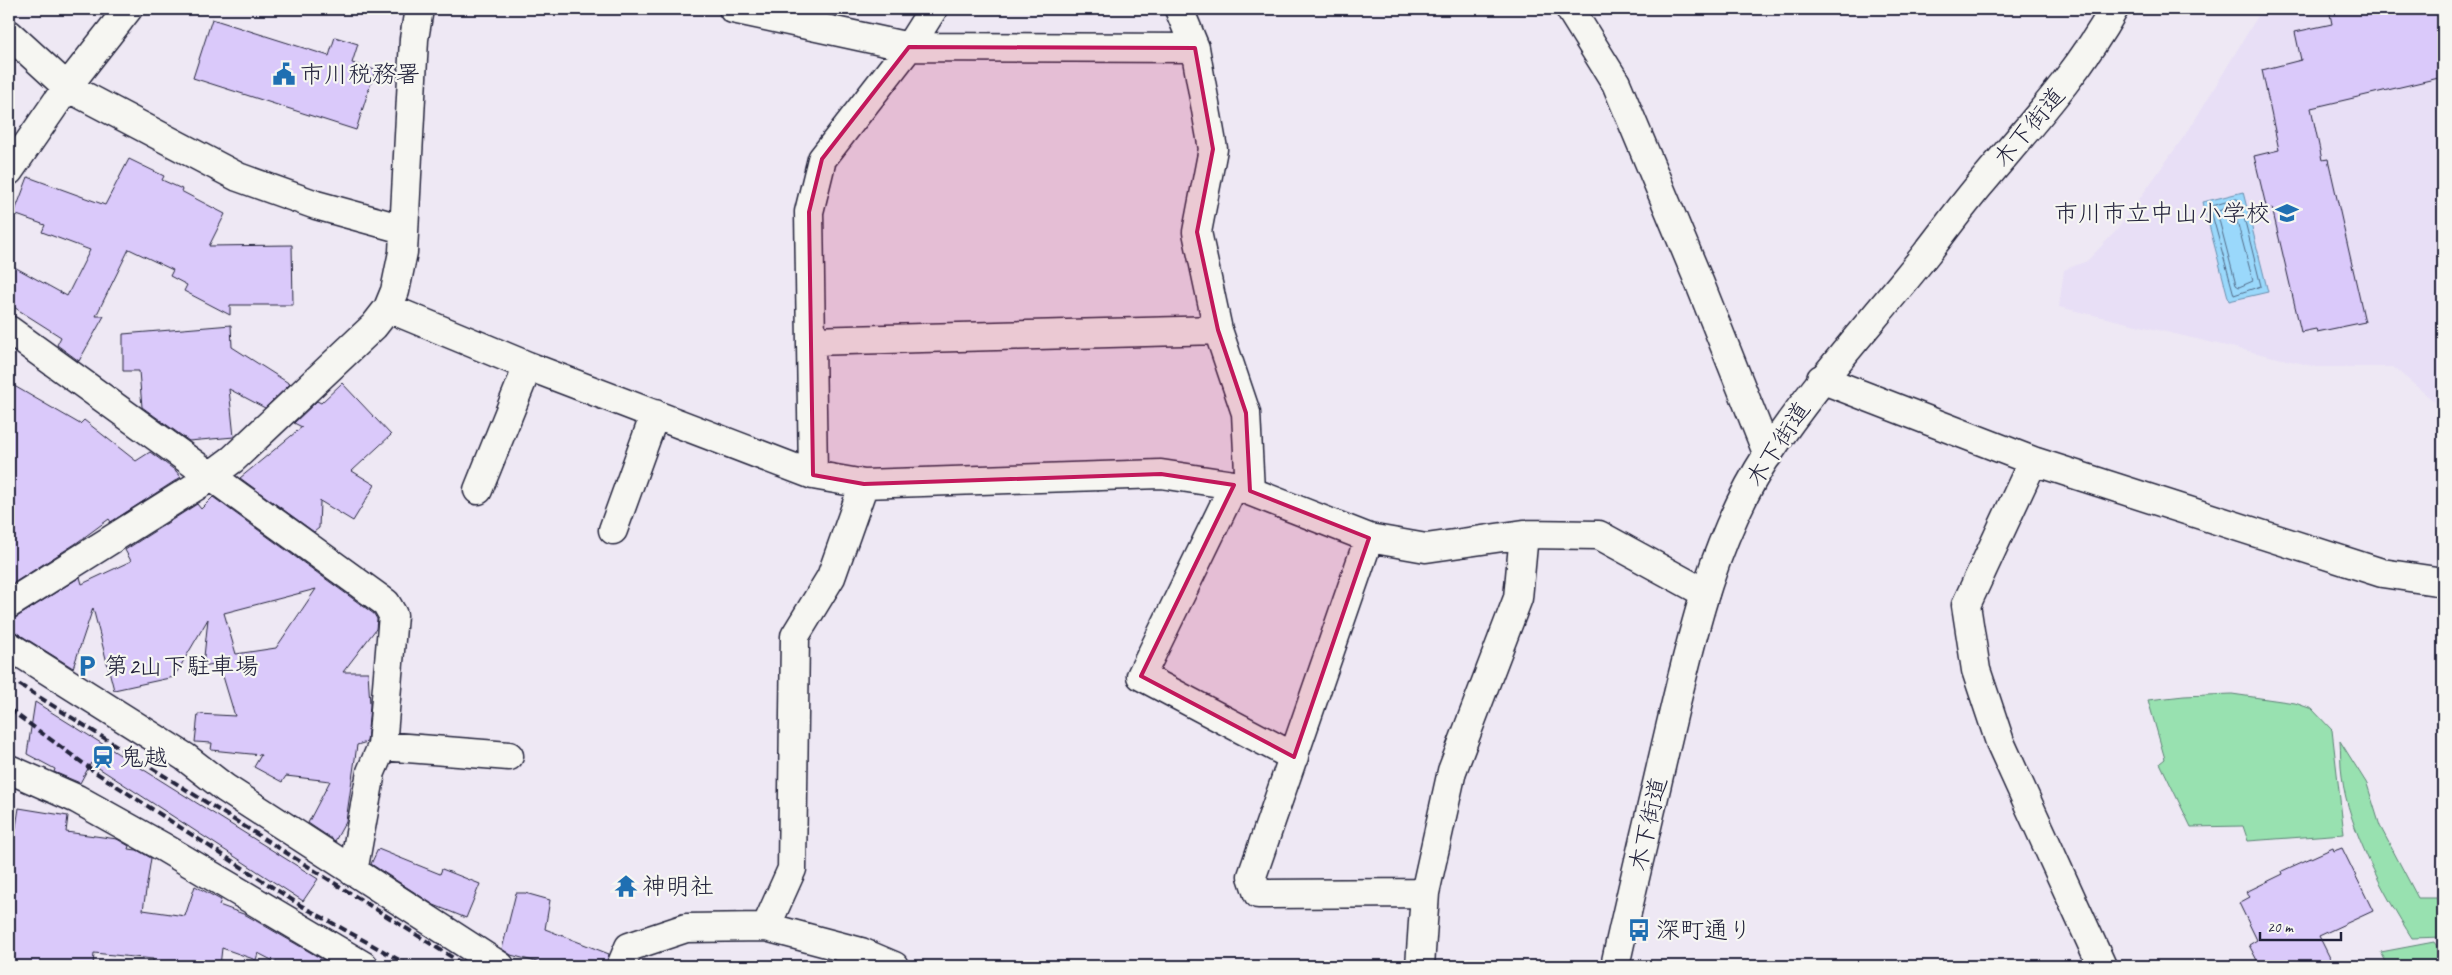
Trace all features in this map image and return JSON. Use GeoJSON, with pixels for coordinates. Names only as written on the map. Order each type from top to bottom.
{"type":"FeatureCollection","features":[{"type":"Feature","properties":{"kind":"street"},"geometry":{"type":"LineString","coordinates":[[9,172],[67,87],[128,9]]}},
{"type":"Feature","properties":{"kind":"street"},"geometry":{"type":"LineString","coordinates":[[9,604],[233,459],[359,342],[388,308],[401,273],[414,39],[419,9]]}},
{"type":"Feature","properties":{"kind":"street"},"geometry":{"type":"LineString","coordinates":[[733,9],[909,47],[1195,48]]}},
{"type":"Feature","properties":{"kind":"street"},"geometry":{"type":"LineString","coordinates":[[814,475],[809,212],[822,159],[909,47],[933,9]]}},
{"type":"Feature","properties":{"kind":"street"},"geometry":{"type":"LineString","coordinates":[[1179,9],[1195,48],[1213,149],[1197,232],[1218,330],[1246,413],[1242,488],[1141,676],[1294,757]]}},
{"type":"Feature","properties":{"kind":"street"},"geometry":{"type":"LineString","coordinates":[[1570,9],[1616,83],[1700,284],[1768,455]]}},
{"type":"Feature","properties":{"kind":"street","name":"木下街道"},"geometry":{"type":"LineString","coordinates":[[1616,966],[1704,593],[1723,538],[1741,501],[1768,455],[1821,379],[1926,254],[1962,206],[2076,71],[2114,9]]}},
{"type":"Feature","properties":{"kind":"street"},"geometry":{"type":"LineString","coordinates":[[9,34],[67,87],[238,177],[316,205],[403,229]]}},
{"type":"Feature","properties":{"kind":"street"},"geometry":{"type":"LineString","coordinates":[[388,308],[528,366],[814,475],[864,484],[1160,474],[1242,488],[1369,538],[1426,548],[1524,534],[1599,535],[1704,593]]}},
{"type":"Feature","properties":{"kind":"street"},"geometry":{"type":"LineString","coordinates":[[9,330],[386,603],[393,616],[382,746],[368,788],[353,872]]}},
{"type":"Feature","properties":{"kind":"street"},"geometry":{"type":"LineString","coordinates":[[811,341],[1218,330]]}},
{"type":"Feature","properties":{"kind":"street"},"geometry":{"type":"LineString","coordinates":[[478,490],[528,366]]}},
{"type":"Feature","properties":{"kind":"street"},"geometry":{"type":"LineString","coordinates":[[1821,379],[2034,461],[2382,573],[2443,582]]}},
{"type":"Feature","properties":{"kind":"street"},"geometry":{"type":"LineString","coordinates":[[613,530],[655,414]]}},
{"type":"Feature","properties":{"kind":"street"},"geometry":{"type":"LineString","coordinates":[[2034,461],[1966,605],[1976,670],[2000,742],[2102,966]]}},
{"type":"Feature","properties":{"kind":"street"},"geometry":{"type":"LineString","coordinates":[[766,927],[792,869],[795,636],[831,577],[864,484]]}},
{"type":"Feature","properties":{"kind":"street"},"geometry":{"type":"LineString","coordinates":[[1420,966],[1425,893],[1452,771],[1518,598],[1524,534]]}},
{"type":"Feature","properties":{"kind":"street"},"geometry":{"type":"LineString","coordinates":[[1369,538],[1252,876],[1258,894],[1425,893]]}},
{"type":"Feature","properties":{"kind":"street"},"geometry":{"type":"LineString","coordinates":[[9,646],[185,757],[225,788],[500,966]]}},
{"type":"Feature","properties":{"kind":"street"},"geometry":{"type":"LineString","coordinates":[[382,746],[509,756]]}},
{"type":"Feature","properties":{"kind":"street"},"geometry":{"type":"LineString","coordinates":[[9,770],[86,804],[163,847],[364,966]]}},
{"type":"Feature","properties":{"kind":"street"},"geometry":{"type":"LineString","coordinates":[[621,966],[629,948],[686,928],[766,927],[848,958],[894,966]]}},
{"type":"Feature","properties":{"kind":"highlighted area"},"geometry":{"type":"Polygon","coordinates":[[[909,47],[1195,48],[1213,149],[1197,232],[1218,330],[1246,413],[1250,491],[1369,538],[1294,757],[1141,676],[1234,485],[1161,474],[864,484],[813,475],[809,212],[822,159],[909,47]]]}},
{"type":"Feature","properties":{"kind":"shaded area","name":"市川市立中山小学校"},"geometry":{"type":"Polygon","coordinates":[[[2262,9],[2443,9],[2443,436],[2440,406],[2393,367],[2317,367],[2059,307],[2064,270],[2087,261],[2117,230],[2190,128],[2262,9]]]}},
{"type":"Feature","properties":{"kind":"green space"},"geometry":{"type":"Polygon","coordinates":[[[2232,694],[2295,703],[2312,709],[2332,730],[2344,834],[2248,841],[2243,826],[2191,827],[2160,763],[2165,759],[2148,700],[2232,694]]]}},
{"type":"Feature","properties":{"kind":"green space"},"geometry":{"type":"Polygon","coordinates":[[[2340,741],[2367,784],[2380,826],[2418,898],[2443,898],[2443,937],[2412,938],[2379,881],[2359,839],[2346,796],[2341,772],[2340,741]]]}},
{"type":"Feature","properties":{"kind":"green space"},"geometry":{"type":"Polygon","coordinates":[[[2434,942],[2443,955],[2443,966],[2388,966],[2381,952],[2434,942]]]}},
{"type":"Feature","properties":{"kind":"water"},"geometry":{"type":"Polygon","coordinates":[[[2243,192],[2268,292],[2229,301],[2203,202],[2243,192]]]}},
{"type":"Feature","properties":{"kind":"building"},"geometry":{"type":"Polygon","coordinates":[[[2329,9],[2443,9],[2443,77],[2311,108],[2322,160],[2328,159],[2365,322],[2317,332],[2316,329],[2301,332],[2272,208],[2267,210],[2254,156],[2279,150],[2262,70],[2301,60],[2295,32],[2332,24],[2329,9]]]}},
{"type":"Feature","properties":{"kind":"building","name":"市川税務署"},"geometry":{"type":"Polygon","coordinates":[[[212,19],[329,56],[335,37],[358,44],[352,63],[375,70],[356,130],[193,78],[212,19]]]}},
{"type":"Feature","properties":{"kind":"building"},"geometry":{"type":"Polygon","coordinates":[[[129,159],[164,176],[162,180],[182,189],[181,191],[225,214],[209,246],[292,245],[293,305],[230,305],[230,315],[184,291],[187,285],[170,276],[173,270],[129,249],[96,316],[104,316],[79,361],[57,345],[61,337],[9,304],[9,264],[67,296],[90,250],[42,232],[45,225],[14,214],[28,177],[105,205],[129,159]]]}},
{"type":"Feature","properties":{"kind":"building"},"geometry":{"type":"Polygon","coordinates":[[[231,325],[232,347],[290,384],[265,408],[229,389],[234,437],[189,441],[142,407],[139,371],[123,371],[123,334],[231,325]]]}},
{"type":"Feature","properties":{"kind":"building"},"geometry":{"type":"Polygon","coordinates":[[[9,383],[80,424],[84,420],[136,461],[150,452],[176,471],[181,477],[111,522],[109,519],[75,544],[9,586],[9,383]]]}},
{"type":"Feature","properties":{"kind":"building"},"geometry":{"type":"Polygon","coordinates":[[[342,383],[391,435],[352,471],[375,485],[353,521],[320,501],[319,528],[314,532],[240,478],[302,427],[294,423],[317,401],[321,403],[342,383]]]}},
{"type":"Feature","properties":{"kind":"building"},"geometry":{"type":"Polygon","coordinates":[[[213,497],[374,614],[377,619],[376,629],[343,672],[368,672],[370,705],[367,742],[357,745],[346,821],[335,841],[308,823],[330,781],[286,776],[282,782],[254,767],[261,755],[211,750],[212,743],[195,742],[198,714],[235,716],[219,663],[203,666],[208,619],[177,672],[173,672],[174,677],[114,690],[93,608],[73,668],[9,628],[9,619],[17,617],[80,577],[82,584],[131,561],[125,550],[197,504],[201,509],[213,497]],[[316,589],[224,613],[236,654],[276,648],[316,589]]]}},
{"type":"Feature","properties":{"kind":"building"},"geometry":{"type":"Polygon","coordinates":[[[35,702],[318,879],[303,901],[91,763],[80,783],[54,772],[55,769],[27,754],[35,702]]]}},
{"type":"Feature","properties":{"kind":"building"},"geometry":{"type":"Polygon","coordinates":[[[19,808],[68,816],[66,832],[117,839],[129,846],[128,849],[137,850],[151,858],[143,910],[185,916],[195,886],[221,900],[219,905],[246,915],[334,966],[283,966],[258,953],[256,960],[222,948],[220,966],[153,965],[153,959],[94,953],[93,966],[9,966],[9,871],[19,808]]]}},
{"type":"Feature","properties":{"kind":"building"},"geometry":{"type":"Polygon","coordinates":[[[2333,848],[2334,851],[2342,848],[2373,911],[2319,936],[2334,966],[2260,966],[2249,945],[2257,940],[2239,903],[2250,897],[2246,892],[2283,874],[2282,871],[2333,848]]]}},
{"type":"Feature","properties":{"kind":"building"},"geometry":{"type":"Polygon","coordinates":[[[378,849],[440,874],[442,869],[480,884],[466,918],[434,905],[371,864],[378,849]]]}},
{"type":"Feature","properties":{"kind":"building"},"geometry":{"type":"Polygon","coordinates":[[[516,893],[525,893],[550,900],[545,929],[609,954],[606,966],[551,966],[511,955],[502,949],[516,893]]]}},
{"type":"Feature","properties":{"kind":"railway"},"geometry":{"type":"LineString","coordinates":[[9,678],[466,966]]}},
{"type":"Feature","properties":{"kind":"railway"},"geometry":{"type":"LineString","coordinates":[[9,709],[95,772],[300,905],[410,966]]}},
{"type":"Feature","properties":{"kind":"place","name":"市川税務署"},"geometry":{"type":"Point","coordinates":[284,74]}},
{"type":"Feature","properties":{"kind":"place","name":"市川市立中山小学校"},"geometry":{"type":"Point","coordinates":[2287,213]}},
{"type":"Feature","properties":{"kind":"place","name":"第2山下駐車場"},"geometry":{"type":"Point","coordinates":[87,666]}},
{"type":"Feature","properties":{"kind":"place","name":"鬼越"},"geometry":{"type":"Point","coordinates":[103,757]}},
{"type":"Feature","properties":{"kind":"place","name":"神明社"},"geometry":{"type":"Point","coordinates":[626,886]}},
{"type":"Feature","properties":{"kind":"place","name":"深町通り"},"geometry":{"type":"Point","coordinates":[1639,930]}}]}
